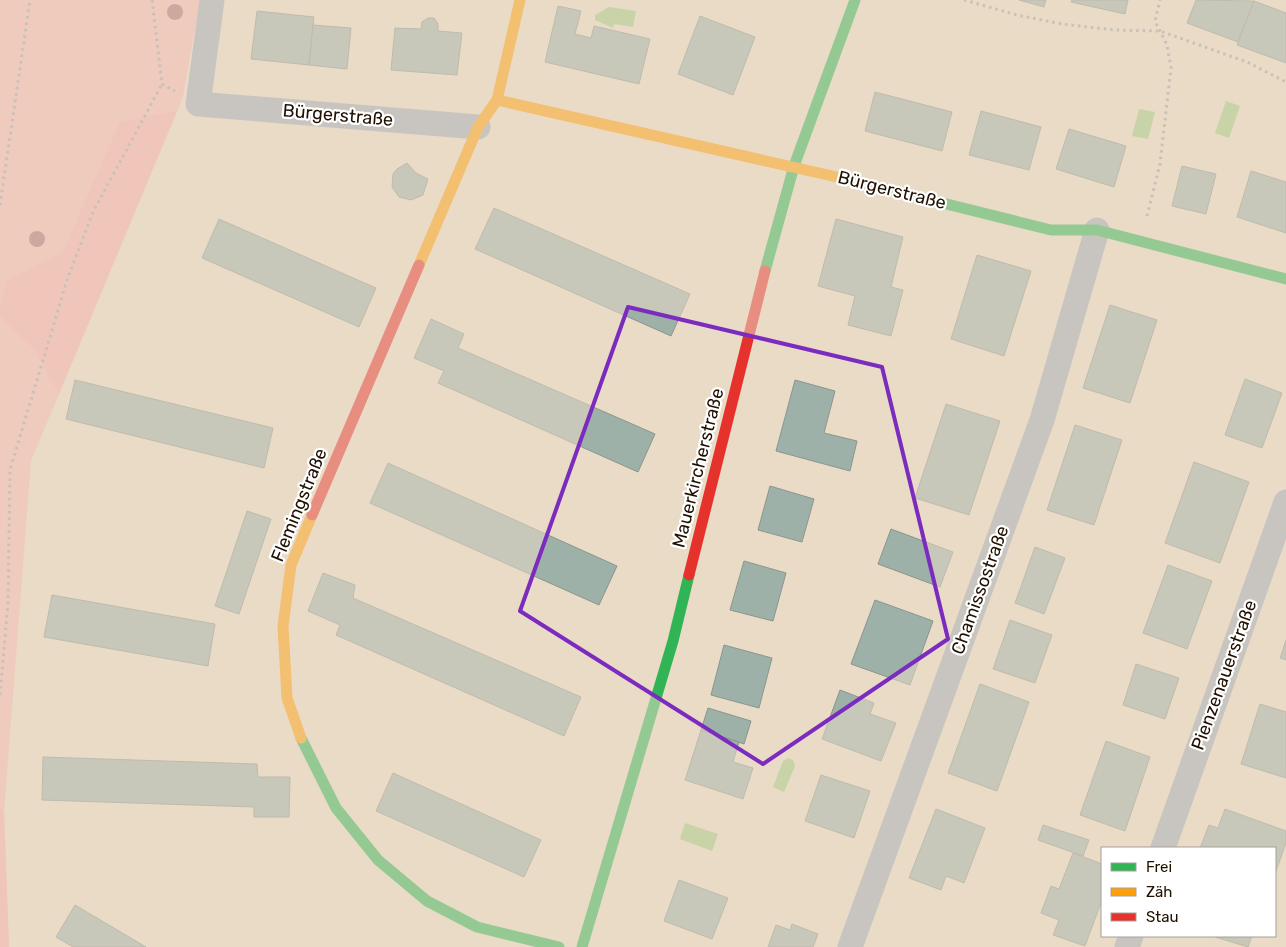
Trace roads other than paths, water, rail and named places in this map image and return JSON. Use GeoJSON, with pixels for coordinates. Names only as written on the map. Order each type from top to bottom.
{"type":"FeatureCollection","features":[{"type":"Feature","properties":{"kind":"street","name":"Bürgerstraße"},"geometry":{"type":"LineString","coordinates":[[212,0],[198,104],[478,127]]}},
{"type":"Feature","properties":{"kind":"street","name":"Flemingstraße"},"geometry":{"type":"LineString","coordinates":[[520,0],[497,100],[478,127],[291,565],[283,626],[287,698],[302,740],[336,808],[378,860],[427,901],[477,927],[559,947]]}},
{"type":"Feature","properties":{"kind":"street","name":"Mauerkircherstraße"},"geometry":{"type":"LineString","coordinates":[[582,947],[673,641],[778,218],[794,166],[855,0]]}},
{"type":"Feature","properties":{"kind":"street","name":"Bürgerstraße"},"geometry":{"type":"LineString","coordinates":[[497,100],[794,166],[1051,230],[1097,230],[1286,279]]}},
{"type":"Feature","properties":{"kind":"street","name":"Chamissostraße"},"geometry":{"type":"LineString","coordinates":[[850,947],[1042,420],[1097,230]]}},
{"type":"Feature","properties":{"kind":"street","name":"Pienzenauerstraße"},"geometry":{"type":"LineString","coordinates":[[1162,847],[1286,502]]}}]}
